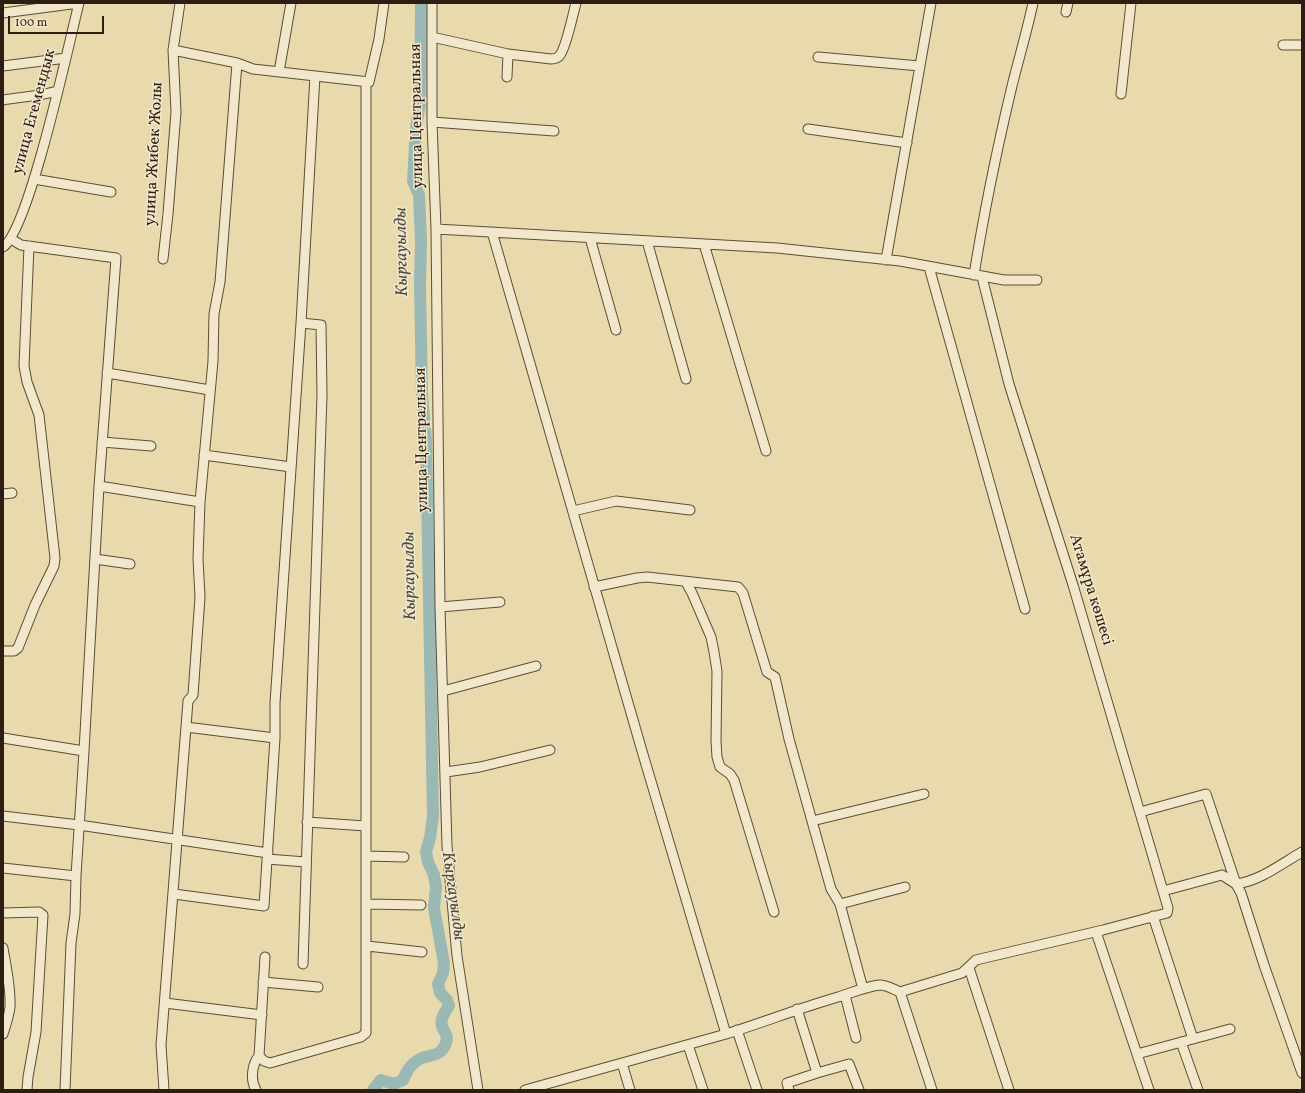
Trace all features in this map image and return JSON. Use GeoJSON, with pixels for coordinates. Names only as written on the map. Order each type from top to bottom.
{"type":"FeatureCollection","features":[{"type":"Feature","properties":{"kind":"street"},"geometry":{"type":"LineString","coordinates":[[3,13],[79,3]]}},
{"type":"Feature","properties":{"kind":"street","name":"улица Егемендык"},"geometry":{"type":"LineString","coordinates":[[3,247],[11,239],[17,227],[34,178],[58,91],[79,3]]}},
{"type":"Feature","properties":{"kind":"street","name":"улица Жибек Жолы"},"geometry":{"type":"LineString","coordinates":[[163,259],[176,112],[173,50],[180,3]]}},
{"type":"Feature","properties":{"kind":"street"},"geometry":{"type":"LineString","coordinates":[[279,72],[291,3]]}},
{"type":"Feature","properties":{"kind":"street"},"geometry":{"type":"LineString","coordinates":[[173,50],[237,63],[252,69],[370,82],[379,39],[384,3]]}},
{"type":"Feature","properties":{"kind":"street","name":"улица Центральная"},"geometry":{"type":"LineString","coordinates":[[432,3],[432,122],[436,229],[440,607],[448,853],[458,956],[478,1090]]}},
{"type":"Feature","properties":{"kind":"street"},"geometry":{"type":"LineString","coordinates":[[432,37],[508,54],[551,59],[556,58],[560,55],[568,34],[576,3]]}},
{"type":"Feature","properties":{"kind":"street"},"geometry":{"type":"LineString","coordinates":[[886,260],[931,3]]}},
{"type":"Feature","properties":{"kind":"street"},"geometry":{"type":"LineString","coordinates":[[978,276],[986,206],[1012,85],[1033,3]]}},
{"type":"Feature","properties":{"kind":"street"},"geometry":{"type":"LineString","coordinates":[[1121,94],[1131,3]]}},
{"type":"Feature","properties":{"kind":"street"},"geometry":{"type":"LineString","coordinates":[[1283,45],[1302,45]]}},
{"type":"Feature","properties":{"kind":"street"},"geometry":{"type":"LineString","coordinates":[[507,77],[508,54]]}},
{"type":"Feature","properties":{"kind":"street"},"geometry":{"type":"LineString","coordinates":[[818,57],[920,66]]}},
{"type":"Feature","properties":{"kind":"street"},"geometry":{"type":"LineString","coordinates":[[3,66],[66,58]]}},
{"type":"Feature","properties":{"kind":"street"},"geometry":{"type":"LineString","coordinates":[[164,1090],[162,1044],[188,701],[193,695],[200,597],[198,559],[200,502],[210,390],[214,314],[220,282],[237,63]]}},
{"type":"Feature","properties":{"kind":"street"},"geometry":{"type":"LineString","coordinates":[[174,894],[264,906],[275,703],[315,76]]}},
{"type":"Feature","properties":{"kind":"street"},"geometry":{"type":"LineString","coordinates":[[259,1056],[264,1061],[270,1063],[361,1037],[366,1033],[366,81]]}},
{"type":"Feature","properties":{"kind":"street"},"geometry":{"type":"LineString","coordinates":[[3,100],[58,91]]}},
{"type":"Feature","properties":{"kind":"street"},"geometry":{"type":"LineString","coordinates":[[432,122],[554,131]]}},
{"type":"Feature","properties":{"kind":"street"},"geometry":{"type":"LineString","coordinates":[[808,129],[907,143]]}},
{"type":"Feature","properties":{"kind":"street"},"geometry":{"type":"LineString","coordinates":[[34,178],[111,192]]}},
{"type":"Feature","properties":{"kind":"street"},"geometry":{"type":"LineString","coordinates":[[436,229],[777,248],[886,260],[1004,280],[1037,280]]}},
{"type":"Feature","properties":{"kind":"street"},"geometry":{"type":"LineString","coordinates":[[492,232],[594,587],[726,1034]]}},
{"type":"Feature","properties":{"kind":"street"},"geometry":{"type":"LineString","coordinates":[[590,238],[616,330]]}},
{"type":"Feature","properties":{"kind":"street"},"geometry":{"type":"LineString","coordinates":[[11,239],[21,245],[116,258],[98,486],[75,914],[71,943],[65,1090]]}},
{"type":"Feature","properties":{"kind":"street"},"geometry":{"type":"LineString","coordinates":[[647,241],[686,379]]}},
{"type":"Feature","properties":{"kind":"street"},"geometry":{"type":"LineString","coordinates":[[704,244],[766,451]]}},
{"type":"Feature","properties":{"kind":"street"},"geometry":{"type":"LineString","coordinates":[[3,651],[14,651],[18,648],[35,605],[54,566],[55,558],[39,415],[27,382],[24,366],[29,246]]}},
{"type":"Feature","properties":{"kind":"street"},"geometry":{"type":"LineString","coordinates":[[929,267],[1025,609]]}},
{"type":"Feature","properties":{"kind":"street","name":"Атамұра көшесі"},"geometry":{"type":"LineString","coordinates":[[978,276],[1009,384],[1073,585],[1168,908],[1167,913],[1153,916]]}},
{"type":"Feature","properties":{"kind":"street"},"geometry":{"type":"LineString","coordinates":[[300,323],[321,325],[321,403],[302,964]]}},
{"type":"Feature","properties":{"kind":"street"},"geometry":{"type":"LineString","coordinates":[[107,373],[210,390]]}},
{"type":"Feature","properties":{"kind":"street"},"geometry":{"type":"LineString","coordinates":[[102,442],[151,446]]}},
{"type":"Feature","properties":{"kind":"street"},"geometry":{"type":"LineString","coordinates":[[204,455],[291,467]]}},
{"type":"Feature","properties":{"kind":"street"},"geometry":{"type":"LineString","coordinates":[[98,486],[200,502]]}},
{"type":"Feature","properties":{"kind":"street"},"geometry":{"type":"LineString","coordinates":[[573,511],[616,501],[690,510]]}},
{"type":"Feature","properties":{"kind":"street"},"geometry":{"type":"LineString","coordinates":[[95,559],[130,564]]}},
{"type":"Feature","properties":{"kind":"street"},"geometry":{"type":"LineString","coordinates":[[594,587],[647,577],[738,588],[743,593],[767,672],[775,677],[789,739],[812,821],[832,889],[840,904],[863,989]]}},
{"type":"Feature","properties":{"kind":"street"},"geometry":{"type":"LineString","coordinates":[[686,582],[711,638],[714,652],[717,671],[717,757],[720,767],[730,774],[734,780],[774,912]]}},
{"type":"Feature","properties":{"kind":"street"},"geometry":{"type":"LineString","coordinates":[[440,607],[500,602]]}},
{"type":"Feature","properties":{"kind":"street"},"geometry":{"type":"LineString","coordinates":[[443,691],[536,666]]}},
{"type":"Feature","properties":{"kind":"street"},"geometry":{"type":"LineString","coordinates":[[186,727],[274,738]]}},
{"type":"Feature","properties":{"kind":"street"},"geometry":{"type":"LineString","coordinates":[[3,738],[84,751]]}},
{"type":"Feature","properties":{"kind":"street"},"geometry":{"type":"LineString","coordinates":[[446,772],[480,767],[550,750]]}},
{"type":"Feature","properties":{"kind":"street"},"geometry":{"type":"LineString","coordinates":[[812,821],[924,794]]}},
{"type":"Feature","properties":{"kind":"street"},"geometry":{"type":"LineString","coordinates":[[1140,812],[1206,794],[1302,1073]]}},
{"type":"Feature","properties":{"kind":"street"},"geometry":{"type":"LineString","coordinates":[[3,816],[79,825],[178,840],[306,862]]}},
{"type":"Feature","properties":{"kind":"street"},"geometry":{"type":"LineString","coordinates":[[307,822],[366,826]]}},
{"type":"Feature","properties":{"kind":"street"},"geometry":{"type":"LineString","coordinates":[[1163,891],[1222,875],[1236,884],[1247,882],[1256,879],[1302,852]]}},
{"type":"Feature","properties":{"kind":"street"},"geometry":{"type":"LineString","coordinates":[[366,856],[404,857]]}},
{"type":"Feature","properties":{"kind":"street"},"geometry":{"type":"LineString","coordinates":[[3,868],[76,876]]}},
{"type":"Feature","properties":{"kind":"street"},"geometry":{"type":"LineString","coordinates":[[840,904],[905,887]]}},
{"type":"Feature","properties":{"kind":"street"},"geometry":{"type":"LineString","coordinates":[[367,904],[421,905]]}},
{"type":"Feature","properties":{"kind":"street"},"geometry":{"type":"LineString","coordinates":[[3,913],[39,912],[43,915],[36,1032],[27,1090]]}},
{"type":"Feature","properties":{"kind":"street"},"geometry":{"type":"LineString","coordinates":[[525,1090],[547,1087],[622,1063],[726,1034],[759,1024],[797,1009],[863,989],[880,985],[887,986],[900,992],[962,973],[976,960],[1096,932],[1153,916],[1193,1039]]}},
{"type":"Feature","properties":{"kind":"street"},"geometry":{"type":"LineString","coordinates":[[1096,932],[1149,1090]]}},
{"type":"Feature","properties":{"kind":"street"},"geometry":{"type":"LineString","coordinates":[[367,946],[422,952]]}},
{"type":"Feature","properties":{"kind":"street"},"geometry":{"type":"LineString","coordinates":[[3,948],[10,998],[8,1020],[3,1034]]}},
{"type":"Feature","properties":{"kind":"street"},"geometry":{"type":"LineString","coordinates":[[256,1090],[254,1087],[252,1070],[255,1060],[259,1056],[265,957]]}},
{"type":"Feature","properties":{"kind":"street"},"geometry":{"type":"LineString","coordinates":[[969,968],[1009,1090]]}},
{"type":"Feature","properties":{"kind":"street"},"geometry":{"type":"LineString","coordinates":[[263,982],[318,987]]}},
{"type":"Feature","properties":{"kind":"street"},"geometry":{"type":"LineString","coordinates":[[900,992],[932,1090]]}},
{"type":"Feature","properties":{"kind":"street"},"geometry":{"type":"LineString","coordinates":[[845,995],[856,1038]]}},
{"type":"Feature","properties":{"kind":"street"},"geometry":{"type":"LineString","coordinates":[[165,1003],[262,1015]]}},
{"type":"Feature","properties":{"kind":"street"},"geometry":{"type":"LineString","coordinates":[[797,1009],[817,1073]]}},
{"type":"Feature","properties":{"kind":"street"},"geometry":{"type":"LineString","coordinates":[[1137,1054],[1230,1029]]}},
{"type":"Feature","properties":{"kind":"street"},"geometry":{"type":"LineString","coordinates":[[737,1030],[757,1090]]}},
{"type":"Feature","properties":{"kind":"street"},"geometry":{"type":"LineString","coordinates":[[1181,1042],[1198,1090]]}},
{"type":"Feature","properties":{"kind":"street"},"geometry":{"type":"LineString","coordinates":[[688,1045],[703,1090]]}},
{"type":"Feature","properties":{"kind":"street"},"geometry":{"type":"LineString","coordinates":[[622,1063],[630,1090]]}},
{"type":"Feature","properties":{"kind":"street"},"geometry":{"type":"LineString","coordinates":[[789,1090],[787,1083],[849,1064],[859,1090]]}},
{"type":"Feature","properties":{"kind":"waterway","name":"Кыргауылды"},"geometry":{"type":"LineString","coordinates":[[373,1090],[381,1080],[394,1084],[403,1080],[409,1068],[415,1062],[422,1058],[437,1054],[444,1048],[447,1038],[442,1026],[442,1020],[443,1015],[449,1006],[447,1000],[440,993],[438,984],[443,973],[444,963],[434,908],[436,887],[434,875],[428,862],[426,852],[430,838],[433,816],[426,440],[422,395],[420,287],[421,240],[419,195],[413,181],[416,127],[420,104],[421,3]]}}]}
